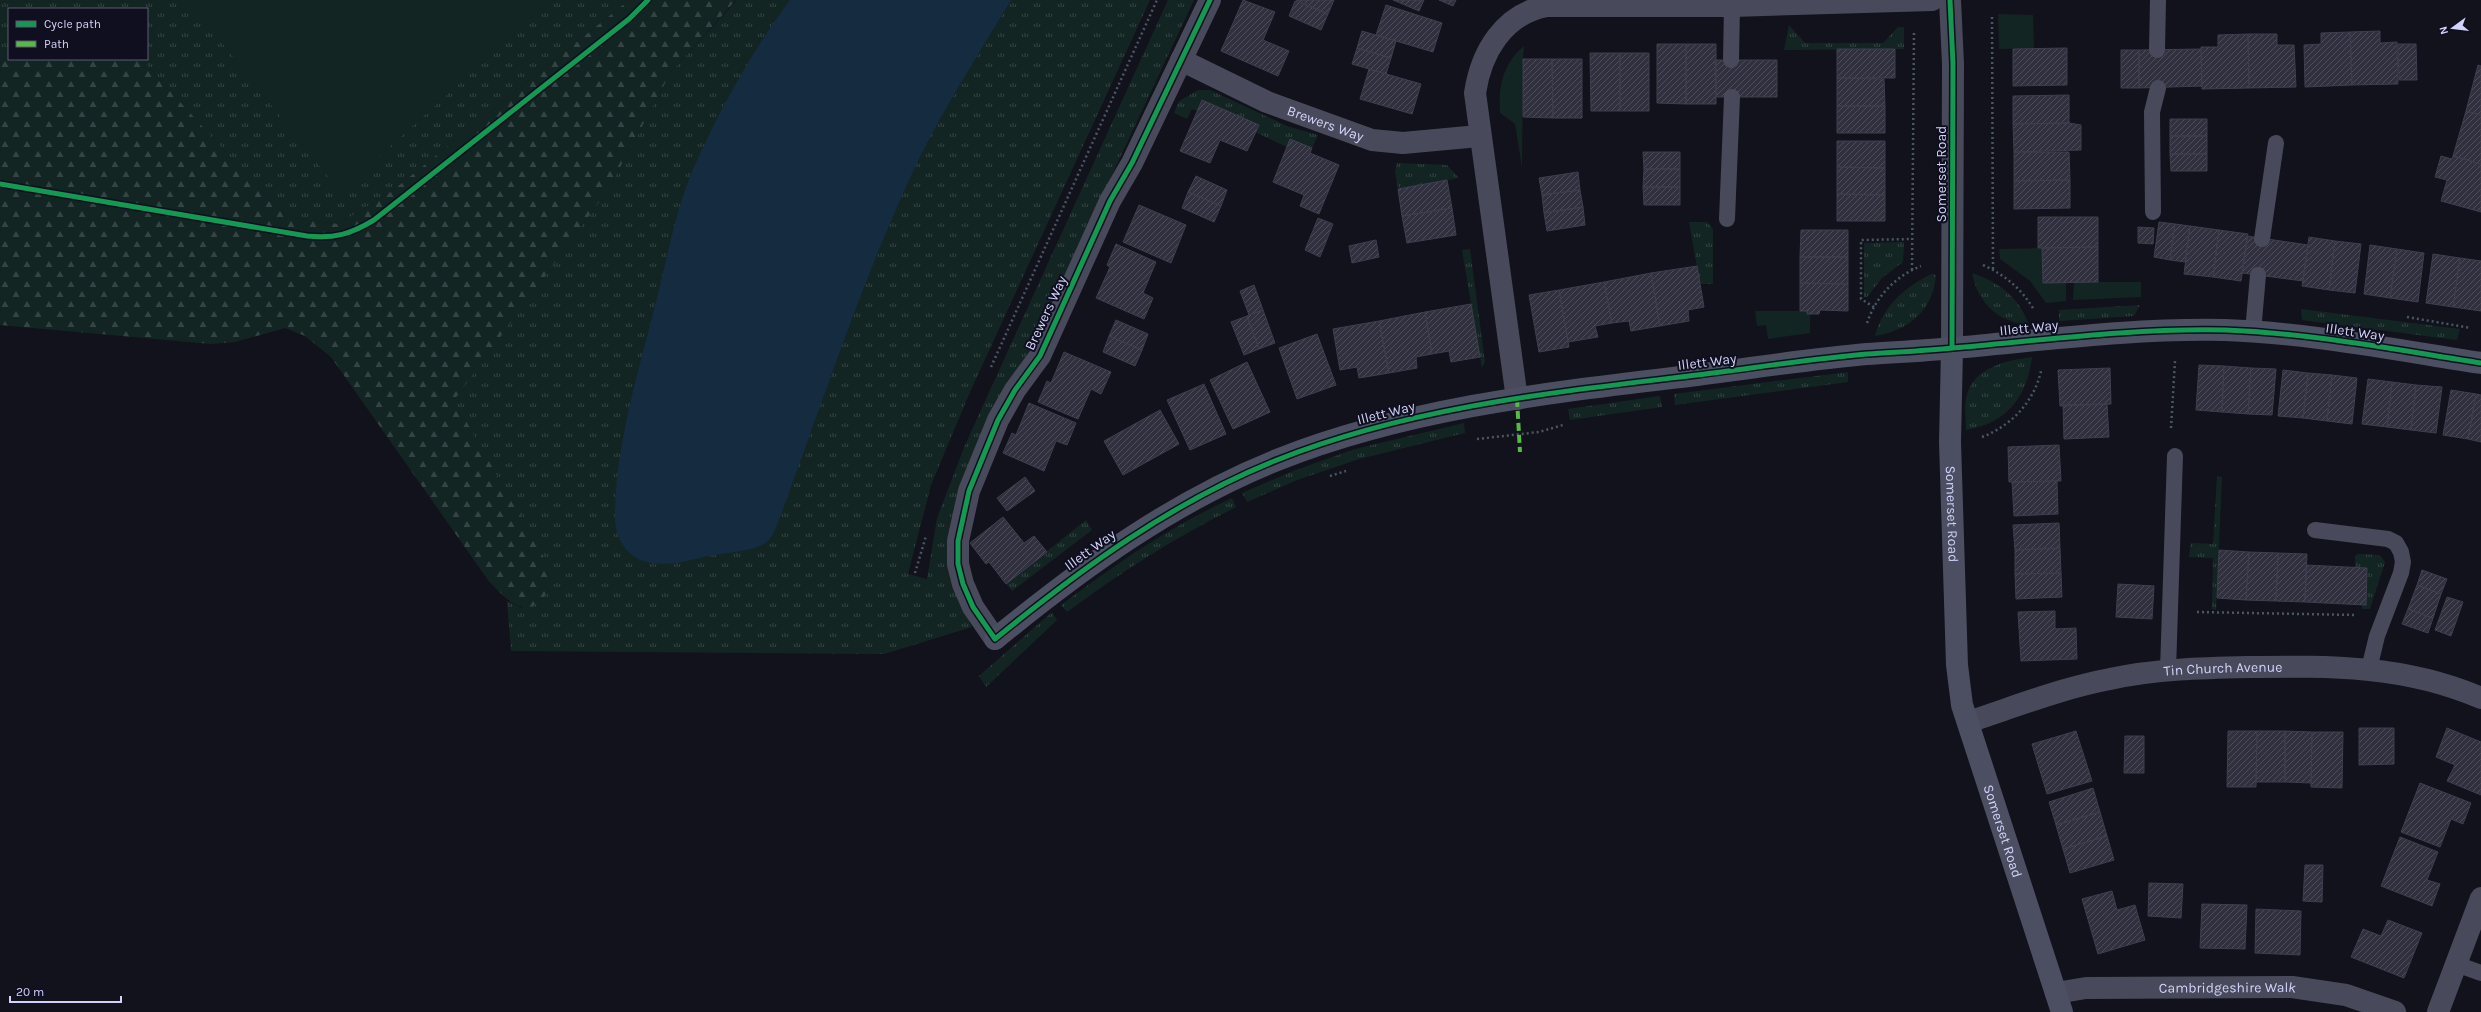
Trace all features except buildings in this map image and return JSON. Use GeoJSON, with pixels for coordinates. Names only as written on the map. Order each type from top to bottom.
{"type":"FeatureCollection","features":[{"type":"Feature","properties":{"kind":"street","name":"Brewers Way"},"geometry":{"type":"LineString","coordinates":[[995,639],[973,607],[963,584],[958,564],[958,541],[969,491],[998,420],[1015,390],[1040,356],[1110,201],[1132,163],[1210,0]]}},
{"type":"Feature","properties":{"kind":"street"},"geometry":{"type":"LineString","coordinates":[[1517,399],[1474,93],[1482,63],[1488,49],[1512,20],[1533,4],[1547,6],[1631,3],[1732,6],[1932,0]]}},
{"type":"Feature","properties":{"kind":"street","name":"Somerset Road"},"geometry":{"type":"LineString","coordinates":[[1950,0],[1954,64],[1950,442],[1957,665],[1962,705],[2059,1002]]}},
{"type":"Feature","properties":{"kind":"street","name":"Brewers Way"},"geometry":{"type":"LineString","coordinates":[[1181,60],[1267,102],[1372,140],[1403,143],[1479,136]]}},
{"type":"Feature","properties":{"kind":"street","name":"Illett Way"},"geometry":{"type":"LineString","coordinates":[[995,639],[1047,596],[1127,538],[1178,508],[1231,480],[1277,460],[1342,436],[1420,416],[1517,399],[1858,355],[1952,348],[2064,337],[2177,330],[2253,332],[2317,338],[2481,363]]}},
{"type":"Feature","properties":{"kind":"street","name":"Tin Church Avenue"},"geometry":{"type":"LineString","coordinates":[[1968,722],[2107,679],[2168,670],[2259,667],[2369,669],[2437,681],[2481,698]]}},
{"type":"Feature","properties":{"kind":"street"},"geometry":{"type":"LineString","coordinates":[[2438,1012],[2481,898]]}},
{"type":"Feature","properties":{"kind":"street","name":"Cambridgeshire Walk"},"geometry":{"type":"LineString","coordinates":[[2059,1002],[2086,988],[2292,986],[2346,995],[2395,1012]]}},
{"type":"Feature","properties":{"kind":"lane"},"geometry":{"type":"LineString","coordinates":[[2157,50],[2158,0]]}},
{"type":"Feature","properties":{"kind":"lane"},"geometry":{"type":"LineString","coordinates":[[1731,60],[1732,6]]}},
{"type":"Feature","properties":{"kind":"lane"},"geometry":{"type":"LineString","coordinates":[[2153,212],[2152,112],[2158,88]]}},
{"type":"Feature","properties":{"kind":"lane"},"geometry":{"type":"LineString","coordinates":[[1726,219],[1732,97]]}},
{"type":"Feature","properties":{"kind":"lane"},"geometry":{"type":"LineString","coordinates":[[2262,239],[2276,143]]}},
{"type":"Feature","properties":{"kind":"lane"},"geometry":{"type":"LineString","coordinates":[[2253,332],[2258,275]]}},
{"type":"Feature","properties":{"kind":"lane"},"geometry":{"type":"LineString","coordinates":[[2168,670],[2175,456]]}},
{"type":"Feature","properties":{"kind":"lane"},"geometry":{"type":"LineString","coordinates":[[2316,530],[2388,539],[2396,543],[2401,552],[2403,562],[2377,636],[2369,669]]}},
{"type":"Feature","properties":{"kind":"lane"},"geometry":{"type":"LineString","coordinates":[[2456,964],[2481,973]]}},
{"type":"Feature","properties":{"kind":"path"},"geometry":{"type":"LineString","coordinates":[[990,370],[1063,205],[1152,17],[1157,0]]}},
{"type":"Feature","properties":{"kind":"path"},"geometry":{"type":"LineString","coordinates":[[1992,17],[1993,270]]}},
{"type":"Feature","properties":{"kind":"path"},"geometry":{"type":"LineString","coordinates":[[1912,270],[1914,25]]}},
{"type":"Feature","properties":{"kind":"path"},"geometry":{"type":"LineString","coordinates":[[1874,307],[1861,299],[1861,240],[1912,239]]}},
{"type":"Feature","properties":{"kind":"path"},"geometry":{"type":"LineString","coordinates":[[1976,263],[1993,270],[2015,286],[2035,313]]}},
{"type":"Feature","properties":{"kind":"path"},"geometry":{"type":"LineString","coordinates":[[1866,325],[1874,307],[1892,284],[1912,270],[1926,264]]}},
{"type":"Feature","properties":{"kind":"path"},"geometry":{"type":"LineString","coordinates":[[2175,456],[2171,437],[2177,330]]}},
{"type":"Feature","properties":{"kind":"path"},"geometry":{"type":"LineString","coordinates":[[1950,442],[1983,437],[2013,419],[2031,397],[2040,378],[2042,366]]}},
{"type":"Feature","properties":{"kind":"path"},"geometry":{"type":"LineString","coordinates":[[1472,440],[1539,432]]}},
{"type":"Feature","properties":{"kind":"path"},"geometry":{"type":"LineString","coordinates":[[1325,478],[1353,469]]}},
{"type":"Feature","properties":{"kind":"path"},"geometry":{"type":"LineString","coordinates":[[915,573],[926,535]]}},
{"type":"Feature","properties":{"kind":"path"},"geometry":{"type":"LineString","coordinates":[[2170,612],[2384,616]]}},
{"type":"Feature","properties":{"kind":"green space"},"geometry":{"type":"Polygon","coordinates":[[[0,0],[629,0],[392,191],[339,224],[293,218],[275,206],[142,60],[148,60],[148,8],[8,8],[8,59],[0,63],[0,0]]]}},
{"type":"Feature","properties":{"kind":"green space"},"geometry":{"type":"Polygon","coordinates":[[[188,0],[551,0],[340,192],[188,0]]]}},
{"type":"Feature","properties":{"kind":"green space"},"geometry":{"type":"Polygon","coordinates":[[[629,0],[736,0],[671,72],[608,190],[454,400],[555,577],[540,601],[532,606],[524,607],[516,605],[498,591],[488,580],[331,357],[305,336],[285,328],[235,342],[211,344],[0,325],[0,63],[8,59],[142,60],[275,206],[293,218],[339,224],[392,191],[629,0]]]}},
{"type":"Feature","properties":{"kind":"green space"},"geometry":{"type":"Polygon","coordinates":[[[737,0],[1150,0],[970,392],[931,485],[908,574],[927,579],[937,518],[965,445],[1168,0],[1194,0],[1079,245],[950,566],[957,597],[972,627],[884,654],[511,651],[507,601],[522,608],[453,400],[608,190],[671,72],[737,0]]]}},
{"type":"Feature","properties":{"kind":"green space"},"geometry":{"type":"Polygon","coordinates":[[[1998,14],[2033,15],[2034,48],[1999,49],[1998,14]]]}},
{"type":"Feature","properties":{"kind":"green space"},"geometry":{"type":"Polygon","coordinates":[[[1789,25],[1805,43],[1883,43],[1898,27],[1904,27],[1904,49],[1784,50],[1789,25]]]}},
{"type":"Feature","properties":{"kind":"green space"},"geometry":{"type":"Polygon","coordinates":[[[1524,46],[1522,168],[1515,124],[1500,113],[1500,94],[1503,76],[1511,60],[1524,46]]]}},
{"type":"Feature","properties":{"kind":"green space"},"geometry":{"type":"Polygon","coordinates":[[[1198,90],[1210,90],[1287,126],[1318,135],[1312,148],[1290,139],[1287,147],[1255,132],[1192,109],[1187,119],[1174,113],[1178,102],[1198,90]]]}},
{"type":"Feature","properties":{"kind":"green space"},"geometry":{"type":"Polygon","coordinates":[[[1397,163],[1447,165],[1459,178],[1398,189],[1395,172],[1397,163]]]}},
{"type":"Feature","properties":{"kind":"green space"},"geometry":{"type":"Polygon","coordinates":[[[1689,222],[1707,222],[1713,229],[1713,284],[1700,284],[1689,222]]]}},
{"type":"Feature","properties":{"kind":"green space"},"geometry":{"type":"Polygon","coordinates":[[[1904,242],[1903,262],[1882,278],[1867,297],[1864,297],[1864,243],[1904,242]]]}},
{"type":"Feature","properties":{"kind":"green space"},"geometry":{"type":"Polygon","coordinates":[[[2042,248],[2043,282],[2066,282],[2066,301],[2046,303],[2030,281],[2000,259],[1999,249],[2042,248]]]}},
{"type":"Feature","properties":{"kind":"green space"},"geometry":{"type":"Polygon","coordinates":[[[1470,249],[1485,362],[1482,368],[1462,250],[1470,249]]]}},
{"type":"Feature","properties":{"kind":"green space"},"geometry":{"type":"Polygon","coordinates":[[[1972,273],[1991,281],[2007,292],[2020,306],[2029,325],[2008,320],[1991,309],[1984,302],[1979,293],[1972,273]]]}},
{"type":"Feature","properties":{"kind":"green space"},"geometry":{"type":"Polygon","coordinates":[[[1931,274],[1936,275],[1934,288],[1930,299],[1917,317],[1898,329],[1875,336],[1883,316],[1896,299],[1912,285],[1931,274]]]}},
{"type":"Feature","properties":{"kind":"green space"},"geometry":{"type":"Polygon","coordinates":[[[2074,282],[2141,282],[2141,297],[2073,300],[2074,282]]]}},
{"type":"Feature","properties":{"kind":"green space"},"geometry":{"type":"Polygon","coordinates":[[[2140,305],[2134,316],[2059,321],[2059,310],[2140,305]]]}},
{"type":"Feature","properties":{"kind":"green space"},"geometry":{"type":"Polygon","coordinates":[[[2301,309],[2460,329],[2457,340],[2302,320],[2301,309]]]}},
{"type":"Feature","properties":{"kind":"green space"},"geometry":{"type":"Polygon","coordinates":[[[1755,311],[1807,311],[1807,314],[1810,314],[1810,333],[1768,339],[1766,325],[1757,326],[1755,311]]]}},
{"type":"Feature","properties":{"kind":"green space"},"geometry":{"type":"Polygon","coordinates":[[[2032,357],[2025,385],[2012,406],[2003,415],[1992,421],[1980,427],[1966,430],[1966,398],[1975,379],[1992,367],[2011,361],[2032,357]]]}},
{"type":"Feature","properties":{"kind":"green space"},"geometry":{"type":"Polygon","coordinates":[[[1848,372],[1848,382],[1675,405],[1674,394],[1848,372]]]}},
{"type":"Feature","properties":{"kind":"green space"},"geometry":{"type":"Polygon","coordinates":[[[1660,396],[1662,407],[1570,420],[1568,409],[1660,396]]]}},
{"type":"Feature","properties":{"kind":"green space"},"geometry":{"type":"Polygon","coordinates":[[[1464,423],[1465,433],[1359,459],[1297,480],[1247,502],[1242,493],[1293,471],[1355,449],[1464,423]]]}},
{"type":"Feature","properties":{"kind":"green space"},"geometry":{"type":"Polygon","coordinates":[[[2217,476],[2222,477],[2216,610],[2212,609],[2213,558],[2189,557],[2191,543],[2213,544],[2217,476]]]}},
{"type":"Feature","properties":{"kind":"green space"},"geometry":{"type":"Polygon","coordinates":[[[1232,498],[1236,507],[1192,530],[1149,556],[1067,612],[1061,605],[1144,547],[1186,521],[1232,498]]]}},
{"type":"Feature","properties":{"kind":"green space"},"geometry":{"type":"Polygon","coordinates":[[[1086,520],[1092,530],[1012,591],[1006,584],[1086,520]]]}},
{"type":"Feature","properties":{"kind":"green space"},"geometry":{"type":"Polygon","coordinates":[[[2358,554],[2380,555],[2385,562],[2370,609],[2362,609],[2362,605],[2366,605],[2367,568],[2355,567],[2355,556],[2358,554]]]}},
{"type":"Feature","properties":{"kind":"green space"},"geometry":{"type":"Polygon","coordinates":[[[1052,612],[1057,620],[986,687],[979,676],[1052,612]]]}},
{"type":"Feature","properties":{"kind":"water"},"geometry":{"type":"Polygon","coordinates":[[[790,0],[1011,0],[940,118],[898,204],[843,342],[772,536],[763,545],[747,550],[669,564],[647,562],[628,552],[619,538],[615,518],[617,483],[620,456],[630,403],[673,231],[682,199],[694,167],[726,102],[763,39],[790,0]]]}},
{"type":"Feature","properties":{"kind":"marked path"},"geometry":{"type":"LineString","coordinates":[[1517,399],[1520,452]]}},
{"type":"Feature","properties":{"kind":"cycle path"},"geometry":{"type":"LineString","coordinates":[[0,184],[307,236],[326,237],[350,232],[374,220],[629,19],[648,0]]}},
{"type":"Feature","properties":{"kind":"cycle path"},"geometry":{"type":"LineString","coordinates":[[1210,0],[1132,163],[1110,201],[1040,356],[1015,390],[998,420],[969,491],[958,541],[958,564],[963,584],[973,607],[995,639],[1061,587],[1129,539],[1165,516],[1238,477],[1277,460],[1327,442],[1431,414],[1484,404],[1537,395],[1846,356],[1942,349],[2089,335],[2157,331],[2225,330],[2322,338],[2481,363]]}},
{"type":"Feature","properties":{"kind":"cycle path"},"geometry":{"type":"LineString","coordinates":[[1950,0],[1953,64],[1952,348]]}}]}
